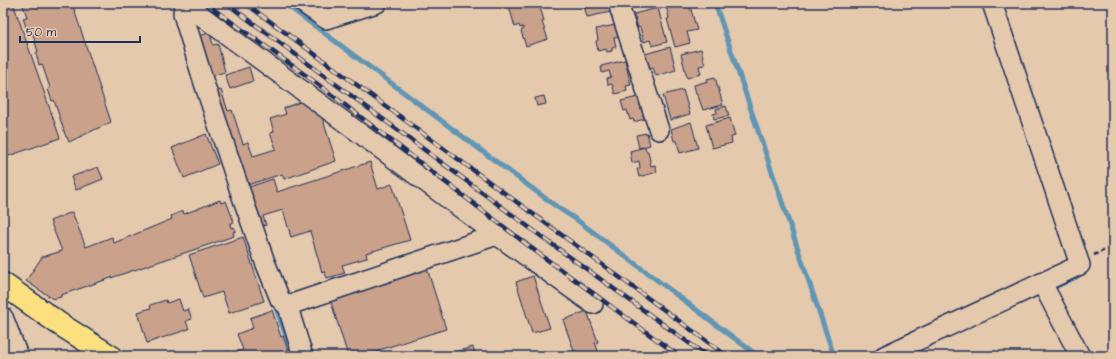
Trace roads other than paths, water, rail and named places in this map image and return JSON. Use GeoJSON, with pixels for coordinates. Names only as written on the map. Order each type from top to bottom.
{"type":"FeatureCollection","features":[{"type":"Feature","properties":{"kind":"main road"},"geometry":{"type":"LineString","coordinates":[[3,284],[58,323],[110,356]]}},
{"type":"Feature","properties":{"kind":"street"},"geometry":{"type":"LineString","coordinates":[[184,3],[497,235],[593,304]]}},
{"type":"Feature","properties":{"kind":"street"},"geometry":{"type":"LineString","coordinates":[[184,3],[183,14],[238,188],[280,299],[290,309]]}},
{"type":"Feature","properties":{"kind":"street"},"geometry":{"type":"LineString","coordinates":[[303,3],[326,19],[377,3]]}},
{"type":"Feature","properties":{"kind":"street"},"geometry":{"type":"LineString","coordinates":[[618,3],[659,130]]}},
{"type":"Feature","properties":{"kind":"street"},"geometry":{"type":"LineString","coordinates":[[884,356],[1045,289],[1073,268],[1080,265],[992,3]]}},
{"type":"Feature","properties":{"kind":"street"},"geometry":{"type":"LineString","coordinates":[[303,356],[290,314],[292,304],[497,235]]}},
{"type":"Feature","properties":{"kind":"street"},"geometry":{"type":"LineString","coordinates":[[1045,289],[1080,356]]}},
{"type":"Feature","properties":{"kind":"street"},"geometry":{"type":"LineString","coordinates":[[3,318],[12,352]]}},
{"type":"Feature","properties":{"kind":"waterway"},"geometry":{"type":"LineString","coordinates":[[284,3],[758,356]]}},
{"type":"Feature","properties":{"kind":"waterway"},"geometry":{"type":"LineString","coordinates":[[715,3],[834,356]]}},
{"type":"Feature","properties":{"kind":"waterway"},"geometry":{"type":"LineString","coordinates":[[1049,290],[1076,277],[1075,273]]}},
{"type":"Feature","properties":{"kind":"waterway"},"geometry":{"type":"LineString","coordinates":[[274,302],[293,356]]}},
{"type":"Feature","properties":{"kind":"railway"},"geometry":{"type":"LineString","coordinates":[[205,3],[311,79],[538,253],[679,356]]}},
{"type":"Feature","properties":{"kind":"railway"},"geometry":{"type":"LineString","coordinates":[[226,3],[549,242],[707,356]]}},
{"type":"Feature","properties":{"kind":"railway"},"geometry":{"type":"LineString","coordinates":[[245,3],[727,356]]}}]}
